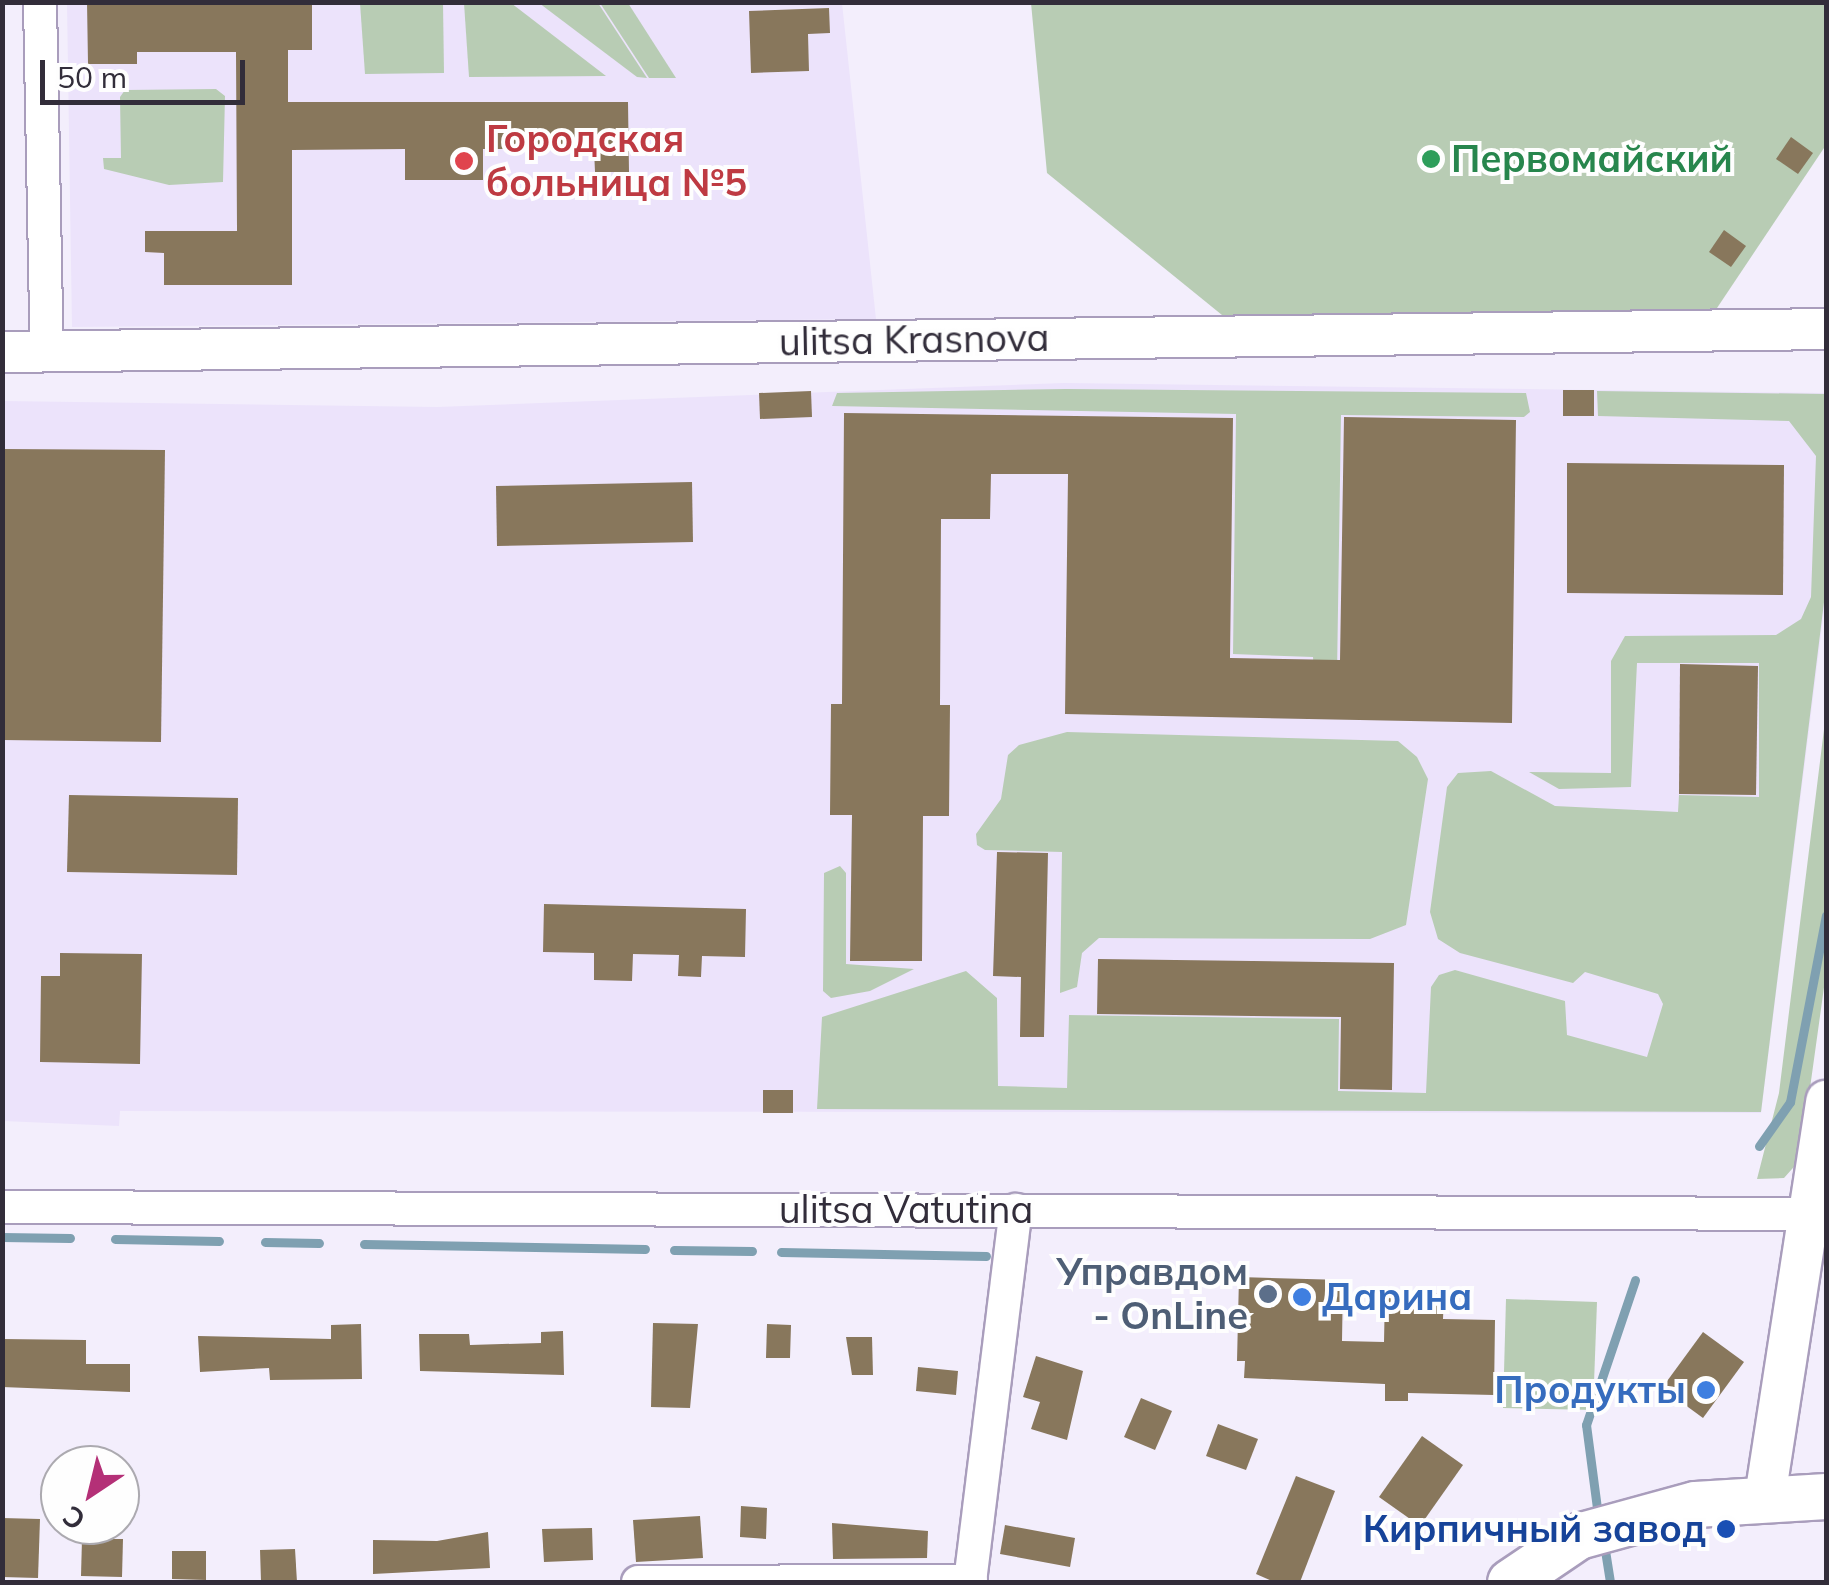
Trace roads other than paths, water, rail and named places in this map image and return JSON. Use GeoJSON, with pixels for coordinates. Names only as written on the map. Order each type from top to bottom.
{"type":"FeatureCollection","features":[{"type":"Feature","properties":{"kind":"main road"},"geometry":{"type":"LineString","coordinates":[[1530,1576],[1578,1536],[1696,1504],[1826,1496]]}},
{"type":"Feature","properties":{"kind":"street"},"geometry":{"type":"LineString","coordinates":[[40,2],[47,352]]}},
{"type":"Feature","properties":{"kind":"street","name":"ulitsa Krasnova"},"geometry":{"type":"LineString","coordinates":[[2,352],[1826,329]]}},
{"type":"Feature","properties":{"kind":"street"},"geometry":{"type":"LineString","coordinates":[[1765,1497],[1826,1101]]}},
{"type":"Feature","properties":{"kind":"street","name":"ulitsa Vatutina"},"geometry":{"type":"LineString","coordinates":[[2,1208],[1808,1214]]}},
{"type":"Feature","properties":{"kind":"street"},"geometry":{"type":"LineString","coordinates":[[638,1582],[971,1582],[1016,1210]]}},
{"type":"Feature","properties":{"kind":"waterway"},"geometry":{"type":"LineString","coordinates":[[1759,1146],[1790,1102],[1826,915]]}},
{"type":"Feature","properties":{"kind":"waterway"},"geometry":{"type":"LineString","coordinates":[[2,1237],[70,1238]]}},
{"type":"Feature","properties":{"kind":"waterway"},"geometry":{"type":"LineString","coordinates":[[115,1239],[219,1241]]}},
{"type":"Feature","properties":{"kind":"waterway"},"geometry":{"type":"LineString","coordinates":[[265,1242],[319,1243]]}},
{"type":"Feature","properties":{"kind":"waterway"},"geometry":{"type":"LineString","coordinates":[[364,1244],[645,1249]]}},
{"type":"Feature","properties":{"kind":"waterway"},"geometry":{"type":"LineString","coordinates":[[674,1250],[752,1251]]}},
{"type":"Feature","properties":{"kind":"waterway"},"geometry":{"type":"LineString","coordinates":[[781,1252],[986,1256]]}},
{"type":"Feature","properties":{"kind":"waterway"},"geometry":{"type":"LineString","coordinates":[[1597,1508],[1586,1425],[1635,1280]]}},
{"type":"Feature","properties":{"kind":"waterway"},"geometry":{"type":"LineString","coordinates":[[1604,1544],[1610,1582]]}},
{"type":"Feature","properties":{"kind":"place","name":"Первомайский"},"geometry":{"type":"Point","coordinates":[1431,159]}},
{"type":"Feature","properties":{"kind":"place","name":"Городская больница №5"},"geometry":{"type":"Point","coordinates":[464,161]}},
{"type":"Feature","properties":{"kind":"place","name":"Управдом - OnLine"},"geometry":{"type":"Point","coordinates":[1268,1294]}},
{"type":"Feature","properties":{"kind":"place","name":"Дарина"},"geometry":{"type":"Point","coordinates":[1302,1297]}},
{"type":"Feature","properties":{"kind":"place","name":"Продукты"},"geometry":{"type":"Point","coordinates":[1706,1390]}},
{"type":"Feature","properties":{"kind":"place","name":"Кирпичный завод"},"geometry":{"type":"Point","coordinates":[1726,1529]}}]}
